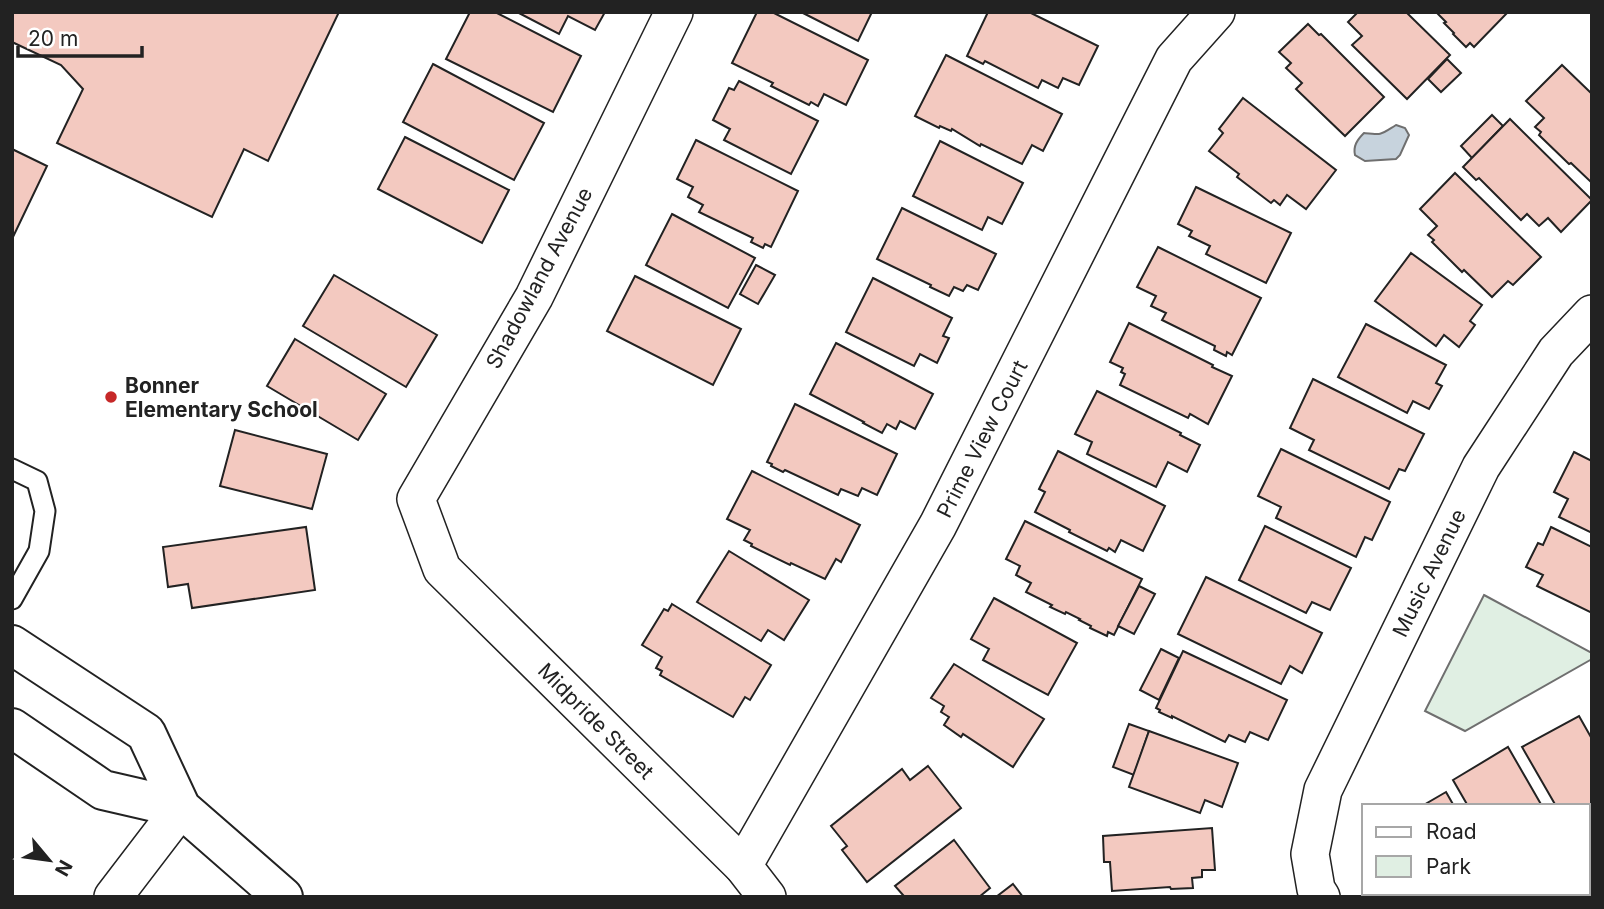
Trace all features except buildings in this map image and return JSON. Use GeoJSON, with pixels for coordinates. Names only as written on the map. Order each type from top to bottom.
{"type":"FeatureCollection","features":[{"type":"Feature","properties":{"kind":"street","name":"Shadowland Avenue"},"geometry":{"type":"LineString","coordinates":[[433,541],[416,499],[534,297],[674,12]]}},
{"type":"Feature","properties":{"kind":"street","name":"Prime View Court"},"geometry":{"type":"LineString","coordinates":[[743,866],[938,525],[1174,59],[1216,12]]}},
{"type":"Feature","properties":{"kind":"street","name":"Music Avenue"},"geometry":{"type":"LineString","coordinates":[[1321,897],[1316,889],[1310,854],[1324,790],[1481,467],[1556,352],[1592,314]]}},
{"type":"Feature","properties":{"kind":"street","name":"Midpride Street"},"geometry":{"type":"LineString","coordinates":[[433,541],[442,569],[743,866],[767,897]]}},
{"type":"Feature","properties":{"kind":"street"},"geometry":{"type":"LineString","coordinates":[[12,645],[146,733],[181,808],[283,897]]}},
{"type":"Feature","properties":{"kind":"street"},"geometry":{"type":"LineString","coordinates":[[12,728],[103,790],[181,808]]}},
{"type":"Feature","properties":{"kind":"street"},"geometry":{"type":"LineString","coordinates":[[113,897],[181,808]]}},
{"type":"Feature","properties":{"kind":"lane"},"geometry":{"type":"LineString","coordinates":[[12,469],[37,481],[45,511],[39,551],[12,599]]}},
{"type":"Feature","properties":{"kind":"green space"},"geometry":{"type":"Polygon","coordinates":[[[1484,595],[1592,653],[1592,659],[1465,731],[1425,711],[1484,595]]]}},
{"type":"Feature","properties":{"kind":"shaded area"},"geometry":{"type":"Polygon","coordinates":[[[1396,125],[1405,128],[1409,135],[1396,159],[1365,161],[1355,155],[1356,143],[1364,133],[1381,134],[1396,125]]]}},
{"type":"Feature","properties":{"kind":"place","name":"Bonner Elementary School"},"geometry":{"type":"Point","coordinates":[111,397]}}]}
